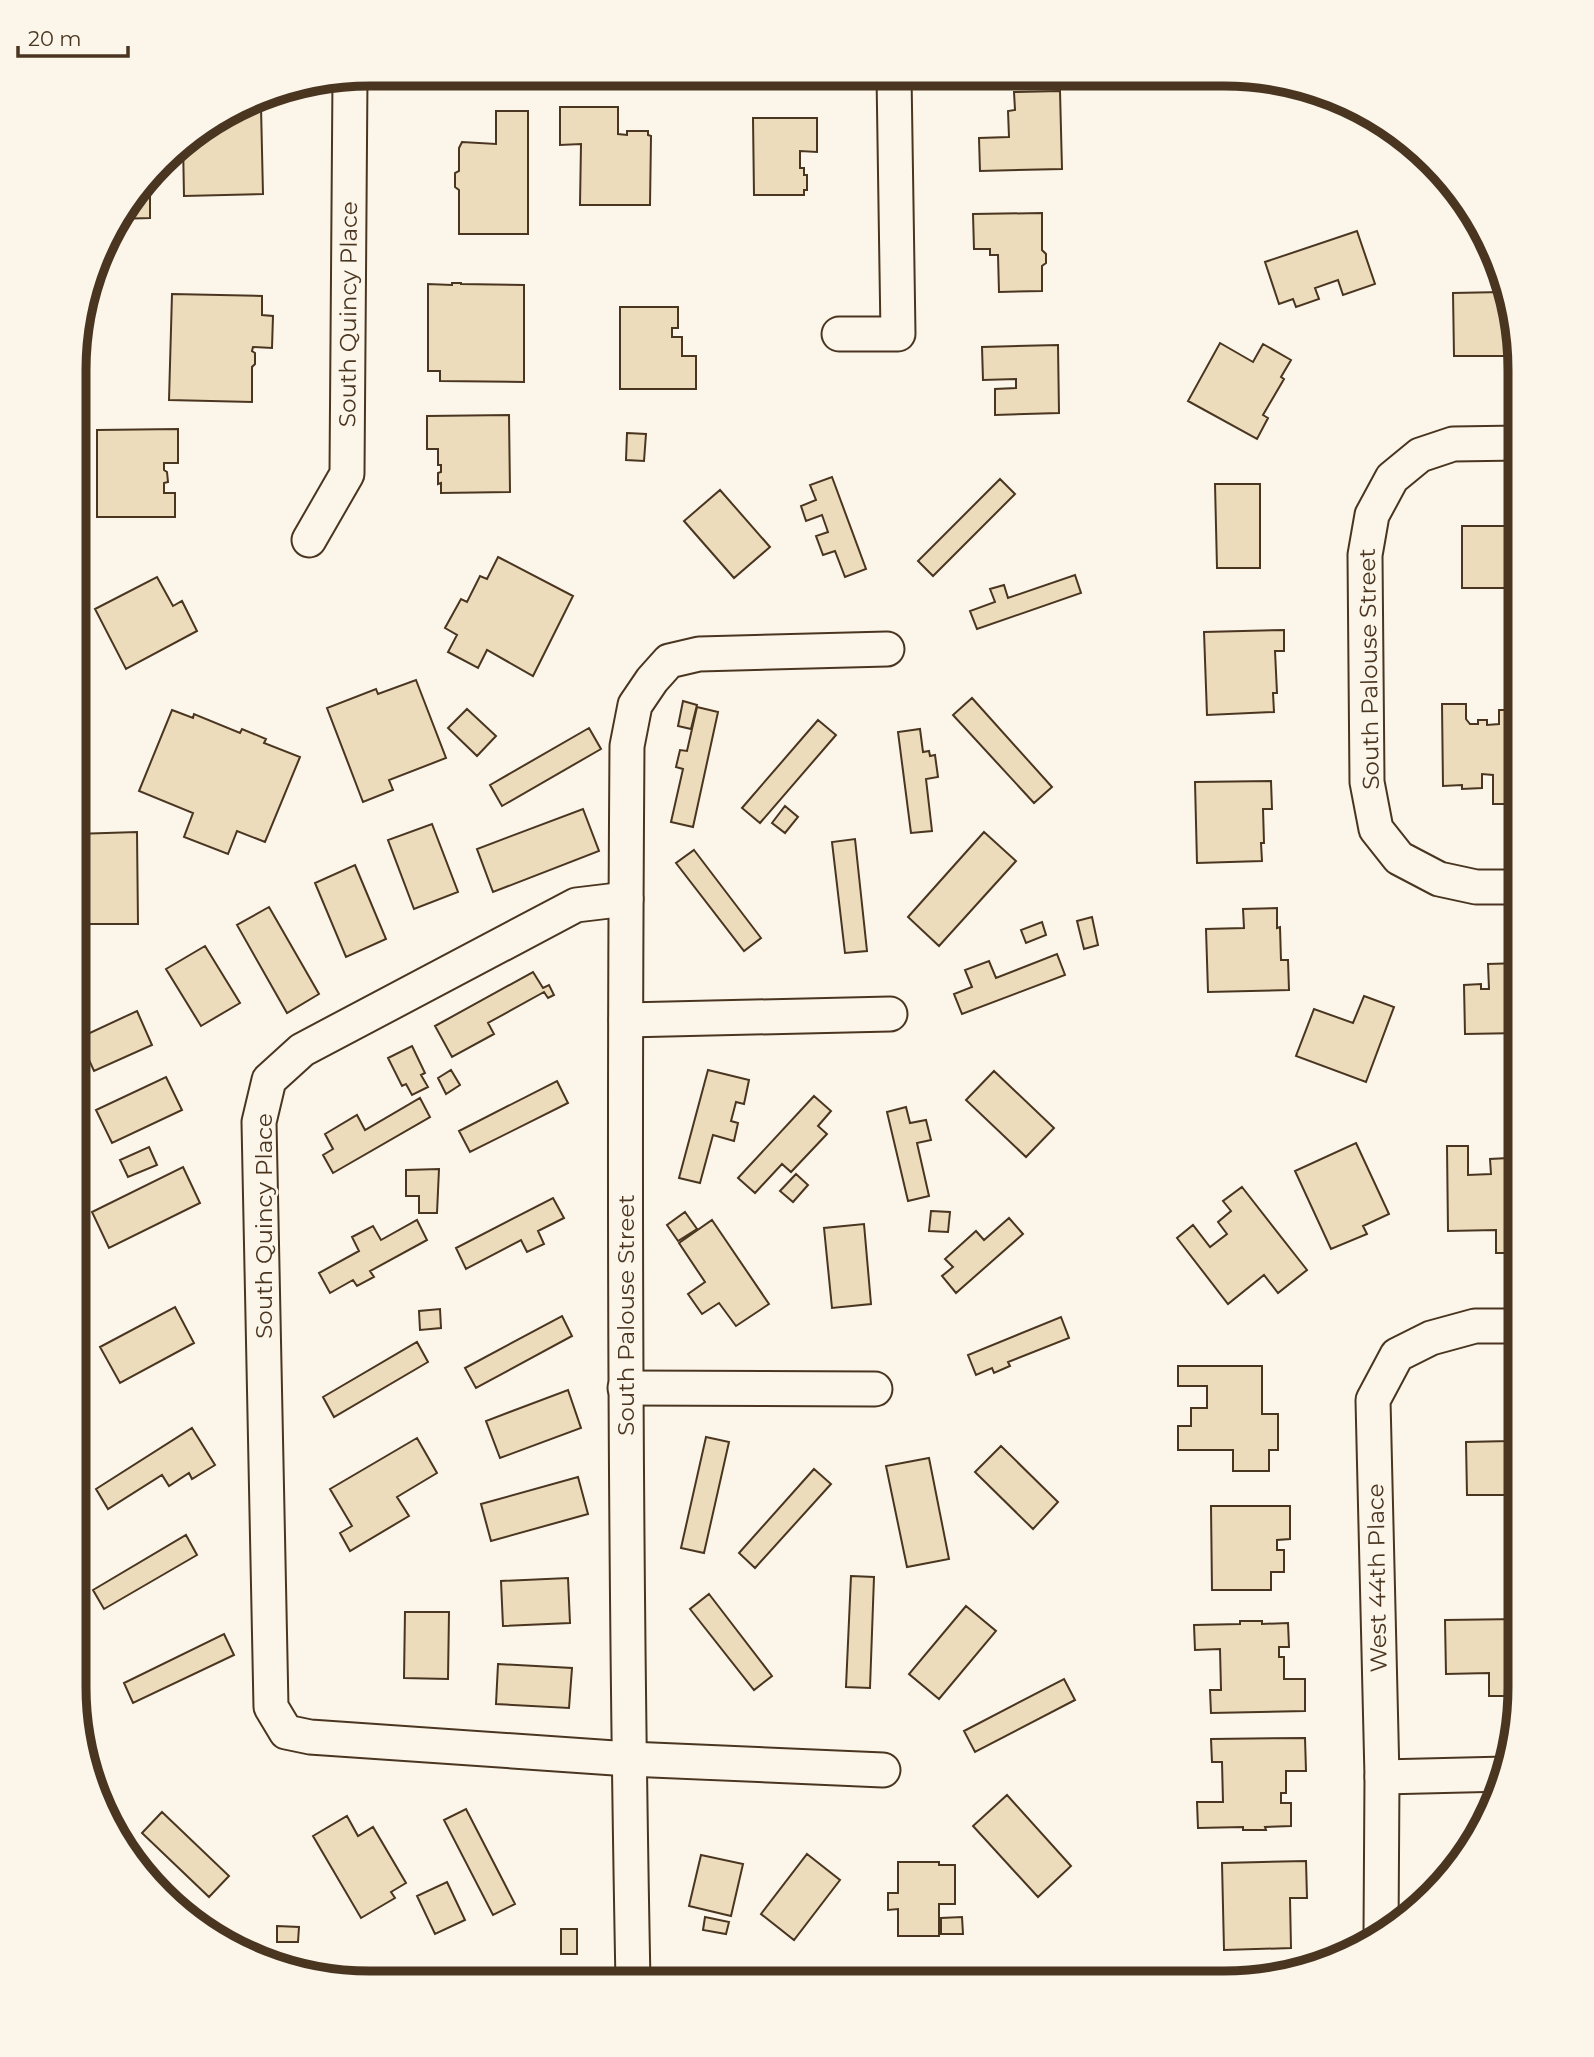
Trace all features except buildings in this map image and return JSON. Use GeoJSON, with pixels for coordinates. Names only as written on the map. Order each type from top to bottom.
{"type":"FeatureCollection","features":[{"type":"Feature","properties":{"kind":"street","name":"South Quincy Place"},"geometry":{"type":"LineString","coordinates":[[309,540],[347,474],[350,86]]}},
{"type":"Feature","properties":{"kind":"street"},"geometry":{"type":"LineString","coordinates":[[839,334],[898,334],[894,86]]}},
{"type":"Feature","properties":{"kind":"street","name":"South Palouse Street"},"geometry":{"type":"LineString","coordinates":[[1508,443],[1453,444],[1420,455],[1392,478],[1372,515],[1365,555],[1367,782],[1376,829],[1399,858],[1439,879],[1476,887],[1508,887]]}},
{"type":"Feature","properties":{"kind":"street","name":"South Palouse Street"},"geometry":{"type":"LineString","coordinates":[[633,1971],[625,1388],[627,746],[635,705],[670,660],[699,654],[887,649]]}},
{"type":"Feature","properties":{"kind":"street","name":"South Quincy Place"},"geometry":{"type":"LineString","coordinates":[[626,899],[576,905],[302,1050],[269,1080],[259,1122],[271,1707],[286,1732],[310,1737],[629,1759]]}},
{"type":"Feature","properties":{"kind":"street"},"geometry":{"type":"LineString","coordinates":[[626,1020],[890,1014]]}},
{"type":"Feature","properties":{"kind":"street","name":"West 44th Place"},"geometry":{"type":"LineString","coordinates":[[1381,1924],[1382,1777],[1373,1400],[1397,1355],[1431,1338],[1475,1326],[1508,1326]]}},
{"type":"Feature","properties":{"kind":"street"},"geometry":{"type":"LineString","coordinates":[[625,1388],[875,1389]]}},
{"type":"Feature","properties":{"kind":"street"},"geometry":{"type":"LineString","coordinates":[[629,1759],[883,1770]]}},
{"type":"Feature","properties":{"kind":"street"},"geometry":{"type":"LineString","coordinates":[[1382,1777],[1494,1774]]}}]}
